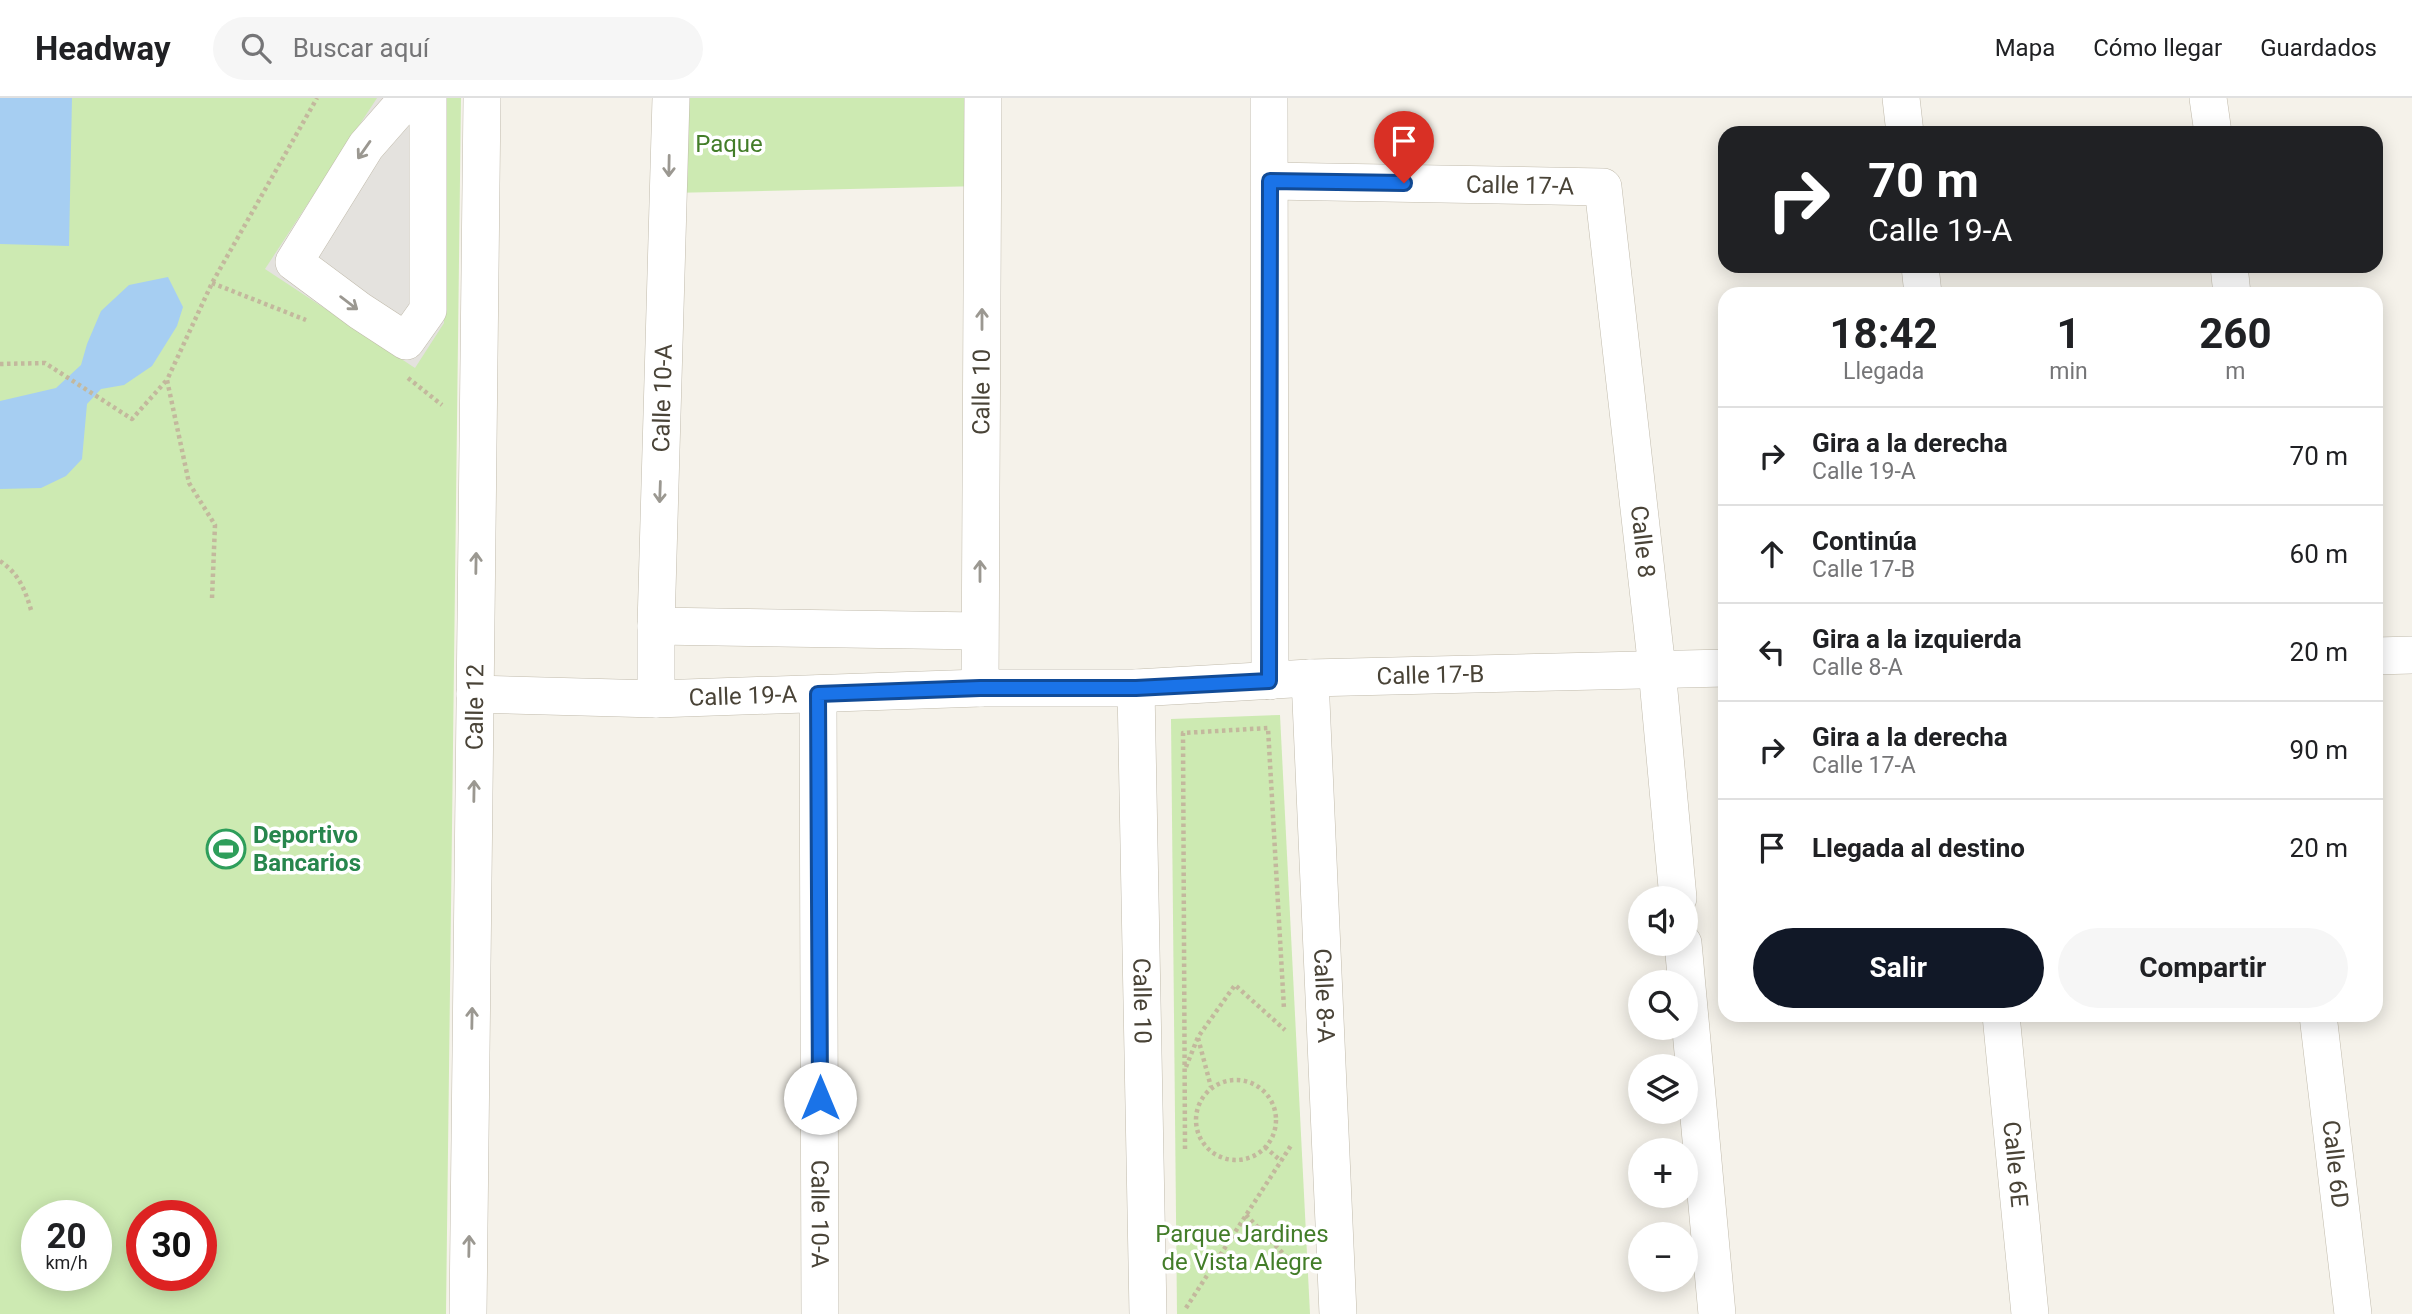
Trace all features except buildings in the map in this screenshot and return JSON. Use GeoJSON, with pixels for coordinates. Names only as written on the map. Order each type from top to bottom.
{"type":"FeatureCollection","features":[{"type":"Feature","properties":{"kind":"street"},"geometry":{"type":"LineString","coordinates":[[408,98],[366,146],[294,262],[359,311],[406,341],[428,310],[428,98]]}},
{"type":"Feature","properties":{"kind":"street","name":"Calle 12"},"geometry":{"type":"LineString","coordinates":[[468,1314],[482,98]]}},
{"type":"Feature","properties":{"kind":"street","name":"Calle 10-A"},"geometry":{"type":"LineString","coordinates":[[656,699],[671,98]]}},
{"type":"Feature","properties":{"kind":"street","name":"Calle 10"},"geometry":{"type":"LineString","coordinates":[[980,688],[983,98]]}},
{"type":"Feature","properties":{"kind":"street"},"geometry":{"type":"LineString","coordinates":[[1269,98],[1269,681]]}},
{"type":"Feature","properties":{"kind":"street"},"geometry":{"type":"LineString","coordinates":[[1901,98],[1904,126]]}},
{"type":"Feature","properties":{"kind":"street"},"geometry":{"type":"LineString","coordinates":[[2208,98],[2212,126]]}},
{"type":"Feature","properties":{"kind":"street","name":"Calle 17-A"},"geometry":{"type":"LineString","coordinates":[[1270,181],[1603,187]]}},
{"type":"Feature","properties":{"kind":"street","name":"Calle 8"},"geometry":{"type":"LineString","coordinates":[[1603,187],[1657,669],[1677,886]]}},
{"type":"Feature","properties":{"kind":"street"},"geometry":{"type":"LineString","coordinates":[[428,241],[480,241]]}},
{"type":"Feature","properties":{"kind":"street"},"geometry":{"type":"LineString","coordinates":[[656,626],[979,631]]}},
{"type":"Feature","properties":{"kind":"street"},"geometry":{"type":"LineString","coordinates":[[2383,656],[2412,655]]}},
{"type":"Feature","properties":{"kind":"street","name":"Calle 17-B"},"geometry":{"type":"LineString","coordinates":[[1136,688],[1310,678],[1718,668]]}},
{"type":"Feature","properties":{"kind":"street","name":"Calle 8-A"},"geometry":{"type":"LineString","coordinates":[[1310,678],[1338,1314]]}},
{"type":"Feature","properties":{"kind":"street","name":"Calle 19-A"},"geometry":{"type":"LineString","coordinates":[[475,694],[656,699],[980,688],[1136,688]]}},
{"type":"Feature","properties":{"kind":"street","name":"Calle 10"},"geometry":{"type":"LineString","coordinates":[[1136,688],[1148,1314]]}},
{"type":"Feature","properties":{"kind":"street","name":"Calle 10-A"},"geometry":{"type":"LineString","coordinates":[[818,694],[820,1314]]}},
{"type":"Feature","properties":{"kind":"street"},"geometry":{"type":"LineString","coordinates":[[1684,956],[1717,1314]]}},
{"type":"Feature","properties":{"kind":"street","name":"Calle 6E"},"geometry":{"type":"LineString","coordinates":[[2002,1022],[2030,1314]]}},
{"type":"Feature","properties":{"kind":"street","name":"Calle 6D"},"geometry":{"type":"LineString","coordinates":[[2319,1022],[2353,1314]]}},
{"type":"Feature","properties":{"kind":"path"},"geometry":{"type":"LineString","coordinates":[[0,364],[45,363],[132,419],[167,380],[212,283],[317,98]]}},
{"type":"Feature","properties":{"kind":"path"},"geometry":{"type":"LineString","coordinates":[[167,380],[189,483],[215,525],[212,598]]}},
{"type":"Feature","properties":{"kind":"path"},"geometry":{"type":"LineString","coordinates":[[0,561],[8,566],[24,586],[31,610]]}},
{"type":"Feature","properties":{"kind":"path"},"geometry":{"type":"LineString","coordinates":[[1185,1162],[1183,733],[1268,728],[1286,1043]]}},
{"type":"Feature","properties":{"kind":"path"},"geometry":{"type":"LineString","coordinates":[[1185,1070],[1198,1037],[1236,985],[1285,1030]]}},
{"type":"Feature","properties":{"kind":"path"},"geometry":{"type":"LineString","coordinates":[[1198,1037],[1212,1087]]}},
{"type":"Feature","properties":{"kind":"path"},"geometry":{"type":"LineString","coordinates":[[1236,1079],[1261,1088],[1270,1098],[1276,1123],[1273,1137],[1254,1156],[1242,1160],[1216,1155],[1198,1135],[1195,1122],[1197,1109],[1202,1097],[1212,1087],[1236,1079]]}},
{"type":"Feature","properties":{"kind":"path"},"geometry":{"type":"LineString","coordinates":[[1291,1131],[1293,1157]]}},
{"type":"Feature","properties":{"kind":"path"},"geometry":{"type":"LineString","coordinates":[[1186,1311],[1292,1144]]}},
{"type":"Feature","properties":{"kind":"path"},"geometry":{"type":"LineString","coordinates":[[1265,1147],[1281,1161]]}},
{"type":"Feature","properties":{"kind":"path"},"geometry":{"type":"LineString","coordinates":[[1246,1215],[1299,1271]]}},
{"type":"Feature","properties":{"kind":"path"},"geometry":{"type":"LineString","coordinates":[[1298,1258],[1300,1282]]}},
{"type":"Feature","properties":{"kind":"path"},"geometry":{"type":"LineString","coordinates":[[1186,1295],[1186,1311]]}},
{"type":"Feature","properties":{"kind":"green space","name":"Deportivo Bancarios"},"geometry":{"type":"Polygon","coordinates":[[[0,98],[461,98],[446,1314],[0,1314],[0,98]]]}},
{"type":"Feature","properties":{"kind":"green space","name":"Paque"},"geometry":{"type":"Polygon","coordinates":[[[671,98],[983,98],[982,186],[669,193],[671,98]]]}},
{"type":"Feature","properties":{"kind":"green space","name":"Parque Jardines de Vista Alegre"},"geometry":{"type":"Polygon","coordinates":[[[1280,715],[1310,1314],[1177,1314],[1171,719],[1280,715]]]}},
{"type":"Feature","properties":{"kind":"shaded area"},"geometry":{"type":"Polygon","coordinates":[[[377,98],[444,98],[444,323],[415,368],[265,269],[377,98]]]}},
{"type":"Feature","properties":{"kind":"water"},"geometry":{"type":"Polygon","coordinates":[[[0,98],[72,98],[69,246],[0,244],[0,98]]]}},
{"type":"Feature","properties":{"kind":"water"},"geometry":{"type":"Polygon","coordinates":[[[168,277],[183,307],[177,326],[152,366],[124,385],[101,389],[87,404],[82,459],[66,476],[41,488],[0,489],[0,401],[56,388],[81,365],[101,311],[129,285],[168,277]]]}},
{"type":"Feature","properties":{"kind":"place","name":"Deportivo Bancarios"},"geometry":{"type":"Point","coordinates":[226,849]}},
{"type":"Feature","properties":{"kind":"route"},"geometry":{"type":"LineString","coordinates":[[820,1098],[818,694],[980,688],[1136,688],[1269,681],[1270,181],[1404,183]]}}]}
